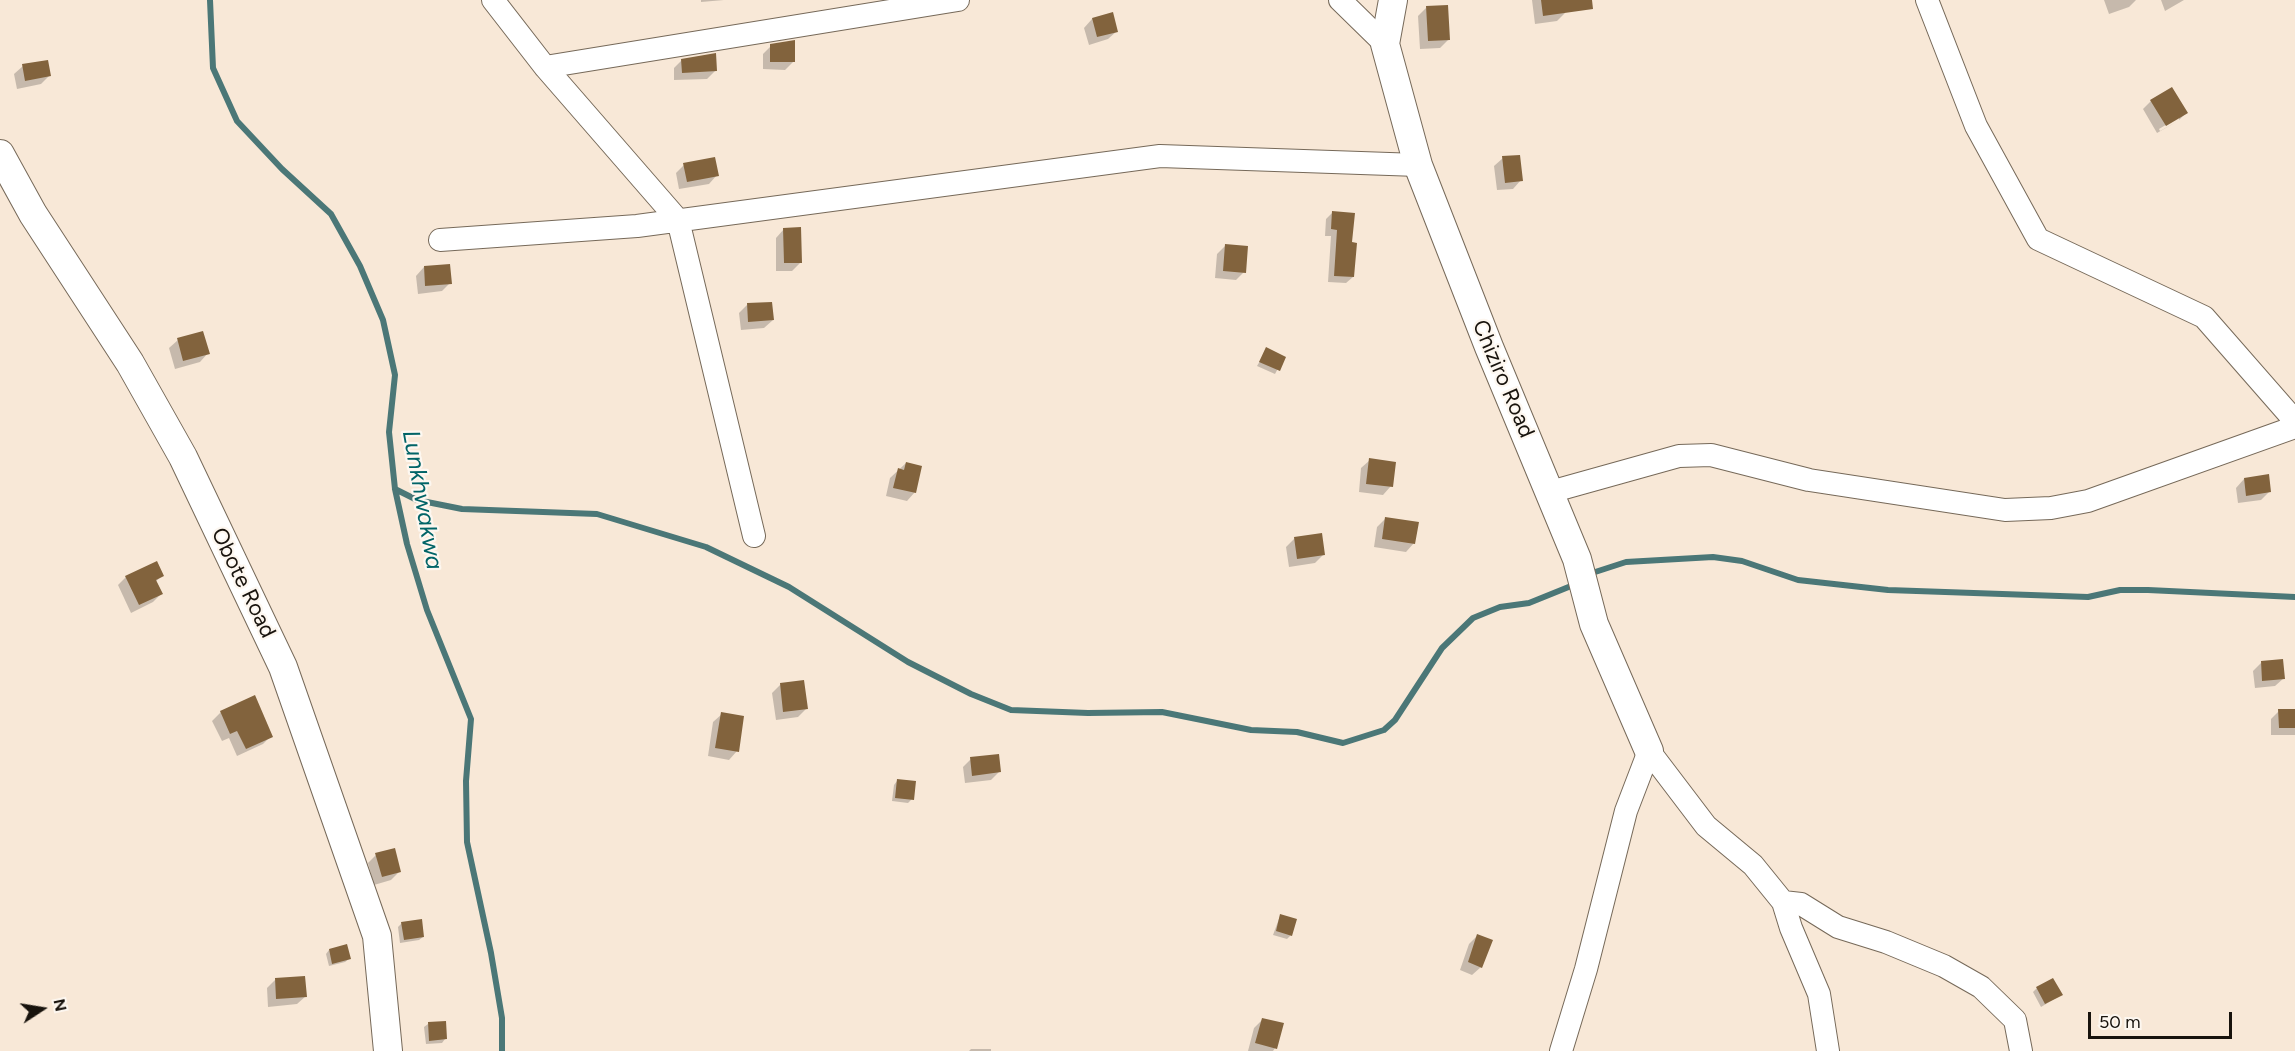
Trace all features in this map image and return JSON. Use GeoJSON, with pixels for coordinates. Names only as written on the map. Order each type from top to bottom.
{"type":"FeatureCollection","features":[{"type":"Feature","properties":{"kind":"street"},"geometry":{"type":"LineString","coordinates":[[493,0],[545,68],[678,220],[754,536]]}},
{"type":"Feature","properties":{"kind":"street"},"geometry":{"type":"LineString","coordinates":[[545,68],[958,0]]}},
{"type":"Feature","properties":{"kind":"street"},"geometry":{"type":"LineString","coordinates":[[1340,0],[1384,44]]}},
{"type":"Feature","properties":{"kind":"street","name":"Chiziro Road"},"geometry":{"type":"LineString","coordinates":[[1393,0],[1384,44],[1418,165],[1489,347],[1577,559],[1594,624],[1649,751]]}},
{"type":"Feature","properties":{"kind":"street"},"geometry":{"type":"LineString","coordinates":[[1927,0],[1976,126],[2038,239],[2204,317],[2295,421]]}},
{"type":"Feature","properties":{"kind":"street","name":"Obote Road"},"geometry":{"type":"LineString","coordinates":[[0,154],[33,214],[130,363],[183,457],[284,667],[377,936],[388,1051]]}},
{"type":"Feature","properties":{"kind":"street"},"geometry":{"type":"LineString","coordinates":[[440,240],[678,220],[1160,156],[1418,165]]}},
{"type":"Feature","properties":{"kind":"street"},"geometry":{"type":"LineString","coordinates":[[1550,492],[1679,456],[1711,455],[1809,480],[2005,510],[2051,508],[2088,501],[2295,427]]}},
{"type":"Feature","properties":{"kind":"street"},"geometry":{"type":"LineString","coordinates":[[1649,751],[1706,826],[1753,865],[1783,902],[1791,928],[1819,994],[1827,1051]]}},
{"type":"Feature","properties":{"kind":"street"},"geometry":{"type":"LineString","coordinates":[[1561,1051],[1586,969],[1626,811],[1649,751]]}},
{"type":"Feature","properties":{"kind":"street"},"geometry":{"type":"LineString","coordinates":[[1783,902],[1800,904],[1838,927],[1886,942],[1935,962],[1981,987],[2015,1020],[2021,1051]]}},
{"type":"Feature","properties":{"kind":"building"},"geometry":{"type":"Polygon","coordinates":[[[1541,0],[1592,0],[1593,9],[1543,16],[1541,0]]]}},
{"type":"Feature","properties":{"kind":"building"},"geometry":{"type":"Polygon","coordinates":[[[1448,5],[1450,40],[1428,41],[1426,6],[1448,5]]]}},
{"type":"Feature","properties":{"kind":"building"},"geometry":{"type":"Polygon","coordinates":[[[1113,12],[1118,32],[1097,37],[1092,18],[1113,12]]]}},
{"type":"Feature","properties":{"kind":"building"},"geometry":{"type":"Polygon","coordinates":[[[795,40],[795,62],[770,62],[770,44],[795,40]]]}},
{"type":"Feature","properties":{"kind":"building"},"geometry":{"type":"Polygon","coordinates":[[[716,53],[717,71],[682,73],[681,59],[716,53]]]}},
{"type":"Feature","properties":{"kind":"building"},"geometry":{"type":"Polygon","coordinates":[[[48,60],[51,76],[25,81],[22,64],[48,60]]]}},
{"type":"Feature","properties":{"kind":"building"},"geometry":{"type":"Polygon","coordinates":[[[2172,87],[2188,113],[2166,126],[2150,100],[2172,87]]]}},
{"type":"Feature","properties":{"kind":"building"},"geometry":{"type":"Polygon","coordinates":[[[1520,155],[1523,181],[1505,183],[1502,156],[1520,155]]]}},
{"type":"Feature","properties":{"kind":"building"},"geometry":{"type":"Polygon","coordinates":[[[715,157],[719,176],[687,182],[683,163],[715,157]]]}},
{"type":"Feature","properties":{"kind":"building"},"geometry":{"type":"Polygon","coordinates":[[[1332,211],[1355,213],[1352,242],[1357,243],[1354,277],[1334,276],[1337,230],[1331,229],[1332,211]]]}},
{"type":"Feature","properties":{"kind":"building"},"geometry":{"type":"Polygon","coordinates":[[[801,227],[802,263],[784,263],[783,228],[801,227]]]}},
{"type":"Feature","properties":{"kind":"building"},"geometry":{"type":"Polygon","coordinates":[[[1225,244],[1248,246],[1246,273],[1223,271],[1225,244]]]}},
{"type":"Feature","properties":{"kind":"building"},"geometry":{"type":"Polygon","coordinates":[[[450,264],[452,284],[425,286],[424,266],[450,264]]]}},
{"type":"Feature","properties":{"kind":"building"},"geometry":{"type":"Polygon","coordinates":[[[772,302],[774,320],[748,322],[747,303],[772,302]]]}},
{"type":"Feature","properties":{"kind":"building"},"geometry":{"type":"Polygon","coordinates":[[[203,331],[210,354],[183,361],[177,338],[203,331]]]}},
{"type":"Feature","properties":{"kind":"building"},"geometry":{"type":"Polygon","coordinates":[[[1266,347],[1286,357],[1280,371],[1259,362],[1266,347]]]}},
{"type":"Feature","properties":{"kind":"building"},"geometry":{"type":"Polygon","coordinates":[[[1369,458],[1396,462],[1393,487],[1366,484],[1369,458]]]}},
{"type":"Feature","properties":{"kind":"building"},"geometry":{"type":"Polygon","coordinates":[[[906,462],[922,466],[916,493],[893,488],[898,468],[904,470],[906,462]]]}},
{"type":"Feature","properties":{"kind":"building"},"geometry":{"type":"Polygon","coordinates":[[[2269,474],[2271,492],[2246,496],[2244,478],[2269,474]]]}},
{"type":"Feature","properties":{"kind":"building"},"geometry":{"type":"Polygon","coordinates":[[[1385,517],[1419,522],[1415,544],[1382,539],[1385,517]]]}},
{"type":"Feature","properties":{"kind":"building"},"geometry":{"type":"Polygon","coordinates":[[[1322,533],[1325,555],[1297,559],[1294,537],[1322,533]]]}},
{"type":"Feature","properties":{"kind":"building"},"geometry":{"type":"Polygon","coordinates":[[[157,561],[164,576],[156,580],[163,594],[139,605],[125,576],[157,561]]]}},
{"type":"Feature","properties":{"kind":"building"},"geometry":{"type":"Polygon","coordinates":[[[2283,659],[2285,679],[2262,681],[2261,661],[2283,659]]]}},
{"type":"Feature","properties":{"kind":"building"},"geometry":{"type":"Polygon","coordinates":[[[804,680],[808,709],[783,712],[780,683],[804,680]]]}},
{"type":"Feature","properties":{"kind":"building"},"geometry":{"type":"Polygon","coordinates":[[[255,695],[273,737],[246,749],[237,731],[230,734],[220,711],[255,695]]]}},
{"type":"Feature","properties":{"kind":"building"},"geometry":{"type":"Polygon","coordinates":[[[2278,709],[2295,709],[2295,728],[2279,728],[2278,709]]]}},
{"type":"Feature","properties":{"kind":"building"},"geometry":{"type":"Polygon","coordinates":[[[721,712],[744,716],[739,752],[715,748],[721,712]]]}},
{"type":"Feature","properties":{"kind":"building"},"geometry":{"type":"Polygon","coordinates":[[[999,754],[1001,772],[972,776],[970,757],[999,754]]]}},
{"type":"Feature","properties":{"kind":"building"},"geometry":{"type":"Polygon","coordinates":[[[897,779],[916,781],[914,800],[895,798],[897,779]]]}},
{"type":"Feature","properties":{"kind":"building"},"geometry":{"type":"Polygon","coordinates":[[[395,848],[401,872],[382,877],[375,853],[395,848]]]}},
{"type":"Feature","properties":{"kind":"building"},"geometry":{"type":"Polygon","coordinates":[[[1280,914],[1297,919],[1292,936],[1276,931],[1280,914]]]}},
{"type":"Feature","properties":{"kind":"building"},"geometry":{"type":"Polygon","coordinates":[[[422,919],[424,937],[404,940],[401,922],[422,919]]]}},
{"type":"Feature","properties":{"kind":"building"},"geometry":{"type":"Polygon","coordinates":[[[1477,934],[1493,940],[1482,968],[1468,962],[1477,934]]]}},
{"type":"Feature","properties":{"kind":"building"},"geometry":{"type":"Polygon","coordinates":[[[347,944],[351,959],[332,964],[329,949],[347,944]]]}},
{"type":"Feature","properties":{"kind":"building"},"geometry":{"type":"Polygon","coordinates":[[[305,976],[307,997],[276,999],[275,978],[305,976]]]}},
{"type":"Feature","properties":{"kind":"building"},"geometry":{"type":"Polygon","coordinates":[[[2053,978],[2063,995],[2045,1004],[2036,987],[2053,978]]]}},
{"type":"Feature","properties":{"kind":"building"},"geometry":{"type":"Polygon","coordinates":[[[1262,1018],[1284,1023],[1277,1049],[1255,1043],[1262,1018]]]}},
{"type":"Feature","properties":{"kind":"building"},"geometry":{"type":"Polygon","coordinates":[[[446,1021],[447,1039],[429,1041],[428,1022],[446,1021]]]}},
{"type":"Feature","properties":{"kind":"waterway","name":"Lunkhwakwa"},"geometry":{"type":"LineString","coordinates":[[210,0],[213,68],[237,121],[282,169],[331,214],[360,266],[383,320],[395,375],[389,432],[395,489],[407,544],[427,610],[471,719],[466,781],[467,842],[491,953],[502,1018],[502,1051]]}},
{"type":"Feature","properties":{"kind":"waterway"},"geometry":{"type":"LineString","coordinates":[[395,489],[417,500],[462,509],[597,514],[706,547],[789,587],[908,662],[971,694],[1011,710],[1088,713],[1162,712],[1251,730],[1297,732],[1343,743],[1384,730],[1395,720],[1442,648],[1473,618],[1500,607],[1529,603],[1576,584]]}},
{"type":"Feature","properties":{"kind":"waterway"},"geometry":{"type":"LineString","coordinates":[[1589,574],[1626,562],[1713,557],[1742,561],[1798,580],[1888,590],[2088,597],[2120,590],[2148,590],[2295,597]]}}]}
